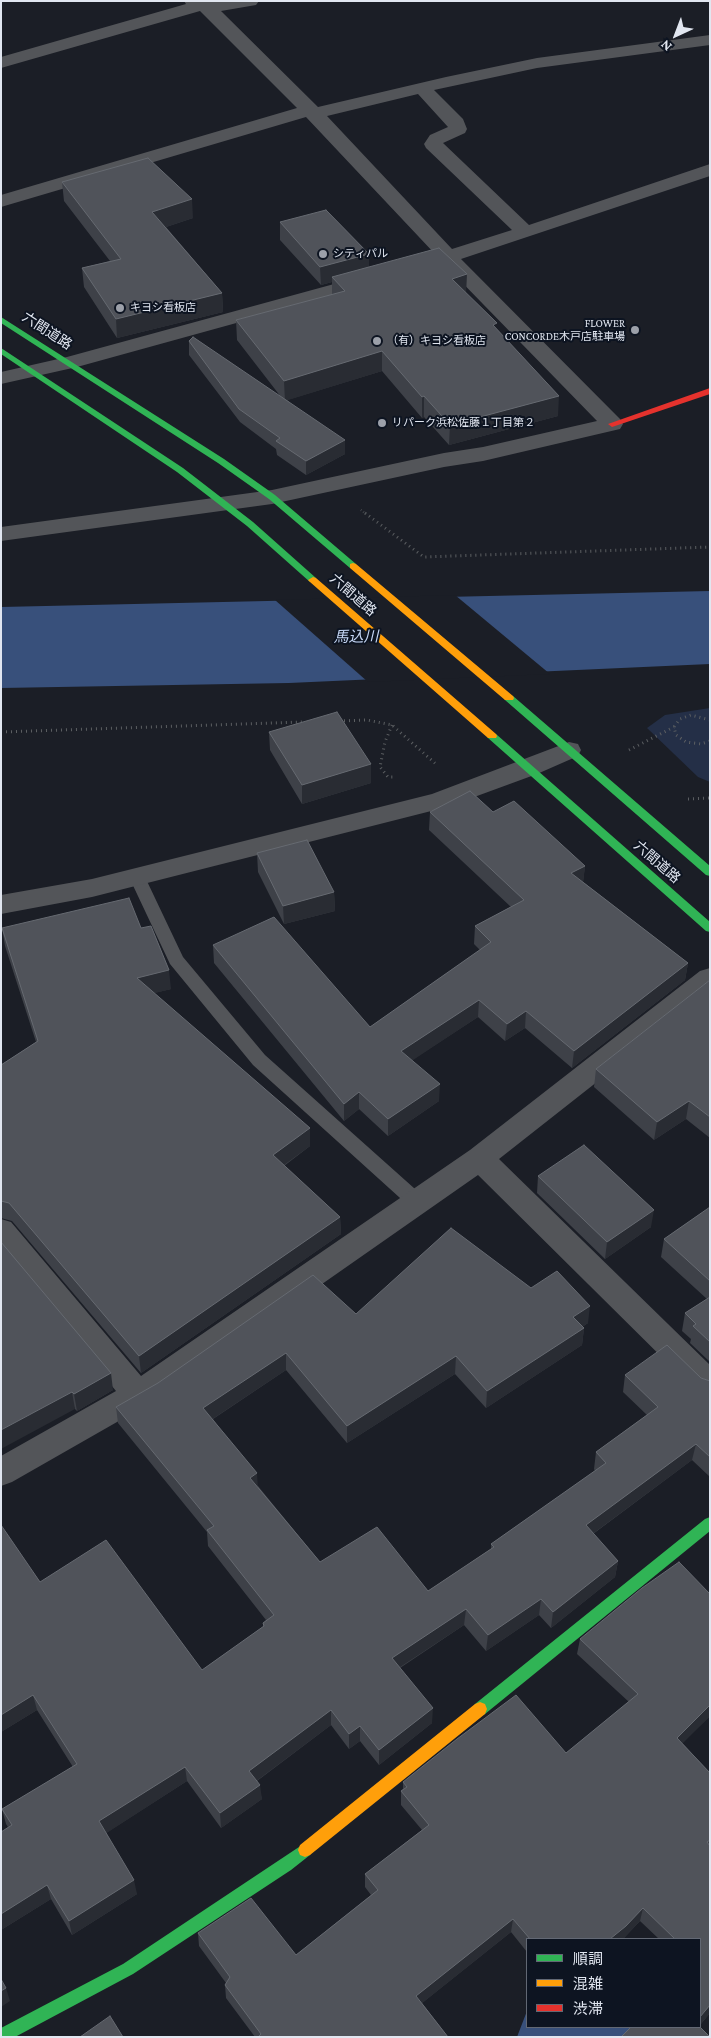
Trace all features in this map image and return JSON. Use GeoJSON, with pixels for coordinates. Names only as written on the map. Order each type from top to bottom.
{"type":"FeatureCollection","features":[{"type":"Feature","properties":{"kind":"street"},"geometry":{"type":"LineString","coordinates":[[1,63],[201,5],[250,1]]}},
{"type":"Feature","properties":{"kind":"street"},"geometry":{"type":"LineString","coordinates":[[201,5],[312,112],[448,257],[612,424]]}},
{"type":"Feature","properties":{"kind":"street"},"geometry":{"type":"LineString","coordinates":[[1,201],[312,112],[537,63],[710,40]]}},
{"type":"Feature","properties":{"kind":"street"},"geometry":{"type":"LineString","coordinates":[[422,88],[456,124],[458,129],[433,144],[525,232]]}},
{"type":"Feature","properties":{"kind":"street"},"geometry":{"type":"LineString","coordinates":[[1,378],[70,363],[388,275],[525,232],[710,170]]}},
{"type":"Feature","properties":{"kind":"street","name":"六間道路"},"geometry":{"type":"LineString","coordinates":[[1,319],[221,461],[272,497],[526,712],[710,872]]}},
{"type":"Feature","properties":{"kind":"street","name":"六間道路"},"geometry":{"type":"LineString","coordinates":[[1,350],[180,470],[250,524],[710,928]]}},
{"type":"Feature","properties":{"kind":"street"},"geometry":{"type":"LineString","coordinates":[[1,534],[272,497],[444,460],[483,454],[612,424],[710,391]]}},
{"type":"Feature","properties":{"kind":"street"},"geometry":{"type":"LineString","coordinates":[[1,905],[92,888],[438,801],[528,768],[569,750]]}},
{"type":"Feature","properties":{"kind":"street"},"geometry":{"type":"LineString","coordinates":[[1,1472],[138,1395],[417,1202],[480,1158],[710,978]]}},
{"type":"Feature","properties":{"kind":"street"},"geometry":{"type":"LineString","coordinates":[[480,1158],[710,1385]]}},
{"type":"Feature","properties":{"kind":"street"},"geometry":{"type":"LineString","coordinates":[[1,1231],[138,1395]]}},
{"type":"Feature","properties":{"kind":"street"},"geometry":{"type":"LineString","coordinates":[[1,2036],[128,1969],[286,1865],[710,1523]]}},
{"type":"Feature","properties":{"kind":"lane"},"geometry":{"type":"LineString","coordinates":[[137,877],[176,960],[260,1060],[417,1202]]}},
{"type":"Feature","properties":{"kind":"path"},"geometry":{"type":"LineString","coordinates":[[359,508],[424,557],[710,547]]}},
{"type":"Feature","properties":{"kind":"path"},"geometry":{"type":"LineString","coordinates":[[629,750],[674,727],[685,716],[710,718]]}},
{"type":"Feature","properties":{"kind":"path"},"geometry":{"type":"LineString","coordinates":[[337,721],[367,720],[392,725],[441,768]]}},
{"type":"Feature","properties":{"kind":"path"},"geometry":{"type":"LineString","coordinates":[[1,732],[308,722]]}},
{"type":"Feature","properties":{"kind":"path"},"geometry":{"type":"LineString","coordinates":[[392,725],[385,742],[380,767],[388,777],[401,778]]}},
{"type":"Feature","properties":{"kind":"path"},"geometry":{"type":"LineString","coordinates":[[674,727],[676,736],[686,742],[701,744],[710,741]]}},
{"type":"Feature","properties":{"kind":"path"},"geometry":{"type":"LineString","coordinates":[[688,799],[710,798]]}},
{"type":"Feature","properties":{"kind":"shaded area"},"geometry":{"type":"Polygon","coordinates":[[[710,708],[710,782],[698,777],[647,728],[665,715],[710,708]]]}},
{"type":"Feature","properties":{"kind":"water","name":"馬込川"},"geometry":{"type":"Polygon","coordinates":[[[710,591],[710,664],[289,683],[1,688],[1,607],[710,591]]]}},
{"type":"Feature","properties":{"kind":"pier"},"geometry":{"type":"Polygon","coordinates":[[[455,595],[550,674],[368,682],[275,600],[455,595]]]}},
{"type":"Feature","properties":{"kind":"building"},"geometry":{"type":"Polygon","coordinates":[[[148,158],[192,199],[152,212],[222,293],[116,319],[82,268],[121,259],[62,182],[148,158]]]}},
{"type":"Feature","properties":{"kind":"building"},"geometry":{"type":"Polygon","coordinates":[[[326,210],[369,254],[320,267],[280,222],[326,210]]]}},
{"type":"Feature","properties":{"kind":"building"},"geometry":{"type":"Polygon","coordinates":[[[439,248],[467,274],[452,279],[497,323],[493,325],[559,396],[450,425],[424,396],[422,397],[382,351],[284,381],[236,320],[345,291],[332,277],[439,248]]]}},
{"type":"Feature","properties":{"kind":"building"},"geometry":{"type":"Polygon","coordinates":[[[193,337],[345,440],[306,461],[276,441],[280,438],[239,409],[189,341],[193,337]]]}},
{"type":"Feature","properties":{"kind":"building"},"geometry":{"type":"Polygon","coordinates":[[[337,712],[371,764],[302,785],[269,732],[337,712]]]}},
{"type":"Feature","properties":{"kind":"building"},"geometry":{"type":"Polygon","coordinates":[[[470,791],[493,812],[514,801],[585,866],[571,873],[688,963],[574,1051],[526,1011],[507,1024],[479,1000],[401,1051],[440,1084],[388,1119],[359,1092],[344,1104],[213,945],[274,917],[370,1027],[491,942],[475,926],[524,900],[430,812],[470,791]]]}},
{"type":"Feature","properties":{"kind":"building"},"geometry":{"type":"Polygon","coordinates":[[[307,840],[334,892],[283,906],[257,853],[307,840]]]}},
{"type":"Feature","properties":{"kind":"building"},"geometry":{"type":"Polygon","coordinates":[[[129,898],[141,928],[151,926],[169,970],[137,978],[310,1128],[273,1155],[340,1217],[139,1356],[9,1203],[1,1201],[1,1065],[38,1041],[2,928],[129,898]]]}},
{"type":"Feature","properties":{"kind":"building"},"geometry":{"type":"Polygon","coordinates":[[[710,980],[710,1117],[689,1101],[657,1122],[596,1069],[710,980]]]}},
{"type":"Feature","properties":{"kind":"building"},"geometry":{"type":"Polygon","coordinates":[[[584,1145],[654,1210],[607,1242],[538,1176],[584,1145]]]}},
{"type":"Feature","properties":{"kind":"building"},"geometry":{"type":"Polygon","coordinates":[[[710,1207],[710,1281],[664,1239],[710,1207]]]}},
{"type":"Feature","properties":{"kind":"building"},"geometry":{"type":"Polygon","coordinates":[[[451,1228],[531,1288],[557,1271],[590,1306],[573,1317],[584,1328],[487,1391],[456,1356],[347,1426],[286,1353],[203,1408],[257,1473],[250,1478],[320,1562],[377,1527],[428,1591],[494,1547],[491,1544],[606,1463],[596,1452],[658,1407],[625,1375],[667,1345],[701,1378],[710,1381],[710,1457],[696,1444],[586,1525],[618,1561],[553,1612],[541,1599],[488,1635],[466,1609],[392,1658],[433,1708],[379,1750],[360,1726],[349,1734],[331,1710],[249,1771],[260,1785],[220,1813],[185,1767],[99,1821],[134,1880],[69,1921],[47,1885],[1,1914],[1,1832],[12,1825],[2,1809],[77,1764],[33,1695],[1,1715],[1,1525],[40,1582],[106,1540],[202,1670],[264,1626],[263,1623],[274,1615],[207,1530],[214,1526],[116,1407],[158,1383],[313,1275],[356,1314],[451,1228]]]}},
{"type":"Feature","properties":{"kind":"building"},"geometry":{"type":"Polygon","coordinates":[[[1,1242],[111,1373],[74,1394],[72,1392],[1,1430],[1,1242]]]}},
{"type":"Feature","properties":{"kind":"building"},"geometry":{"type":"Polygon","coordinates":[[[710,1297],[710,1342],[693,1326],[696,1324],[685,1313],[710,1297]]]}},
{"type":"Feature","properties":{"kind":"building"},"geometry":{"type":"Polygon","coordinates":[[[679,1562],[710,1594],[710,1705],[677,1738],[710,1773],[710,1840],[707,1842],[710,1846],[710,2005],[701,2016],[701,1938],[674,1938],[643,1908],[611,1938],[529,1938],[513,1919],[416,1996],[448,2037],[259,2037],[261,2034],[225,1985],[230,1977],[198,1933],[251,1898],[296,1955],[378,1890],[365,1874],[429,1825],[401,1791],[407,1787],[403,1782],[516,1695],[566,1753],[638,1694],[580,1639],[642,1588],[679,1562]]]}},
{"type":"Feature","properties":{"kind":"building"},"geometry":{"type":"Polygon","coordinates":[[[1,1979],[6,1988],[1,1991],[1,1979]]]}},
{"type":"Feature","properties":{"kind":"building"},"geometry":{"type":"Polygon","coordinates":[[[110,2016],[123,2037],[80,2037],[110,2016]]]}},
{"type":"Feature","properties":{"kind":"building"},"geometry":{"type":"Polygon","coordinates":[[[630,2028],[701,2028],[710,2037],[621,2037],[630,2028]]]}},
{"type":"Feature","properties":{"kind":"waterway"},"geometry":{"type":"LineString","coordinates":[[572,2037],[581,2028]]}},
{"type":"Feature","properties":{"kind":"traffic: fast"},"geometry":{"type":"LineString","coordinates":[[1,319],[221,461],[272,497],[353,566]]}},
{"type":"Feature","properties":{"kind":"traffic: fast"},"geometry":{"type":"LineString","coordinates":[[1,350],[180,470],[250,524],[313,580]]}},
{"type":"Feature","properties":{"kind":"traffic: fast"},"geometry":{"type":"LineString","coordinates":[[509,698],[710,872]]}},
{"type":"Feature","properties":{"kind":"traffic: fast"},"geometry":{"type":"LineString","coordinates":[[492,736],[710,928]]}},
{"type":"Feature","properties":{"kind":"traffic: fast"},"geometry":{"type":"LineString","coordinates":[[480,1709],[710,1523]]}},
{"type":"Feature","properties":{"kind":"traffic: fast"},"geometry":{"type":"LineString","coordinates":[[1,2036],[128,1969],[286,1865],[305,1850]]}},
{"type":"Feature","properties":{"kind":"traffic: slow"},"geometry":{"type":"LineString","coordinates":[[353,566],[509,698]]}},
{"type":"Feature","properties":{"kind":"traffic: slow"},"geometry":{"type":"LineString","coordinates":[[313,580],[492,736]]}},
{"type":"Feature","properties":{"kind":"traffic: slow"},"geometry":{"type":"LineString","coordinates":[[305,1850],[480,1709]]}},
{"type":"Feature","properties":{"kind":"traffic: jam"},"geometry":{"type":"LineString","coordinates":[[612,424],[710,391]]}},
{"type":"Feature","properties":{"kind":"place","name":"シティパル"},"geometry":{"type":"Point","coordinates":[323,254]}},
{"type":"Feature","properties":{"kind":"place","name":"キヨシ看板店"},"geometry":{"type":"Point","coordinates":[120,308]}},
{"type":"Feature","properties":{"kind":"place","name":"FLOWER CONCORDE木戸店駐車場"},"geometry":{"type":"Point","coordinates":[635,330]}},
{"type":"Feature","properties":{"kind":"place","name":"（有）キヨシ看板店"},"geometry":{"type":"Point","coordinates":[377,341]}},
{"type":"Feature","properties":{"kind":"place","name":"リパーク浜松佐藤１丁目第２"},"geometry":{"type":"Point","coordinates":[382,423]}}]}
